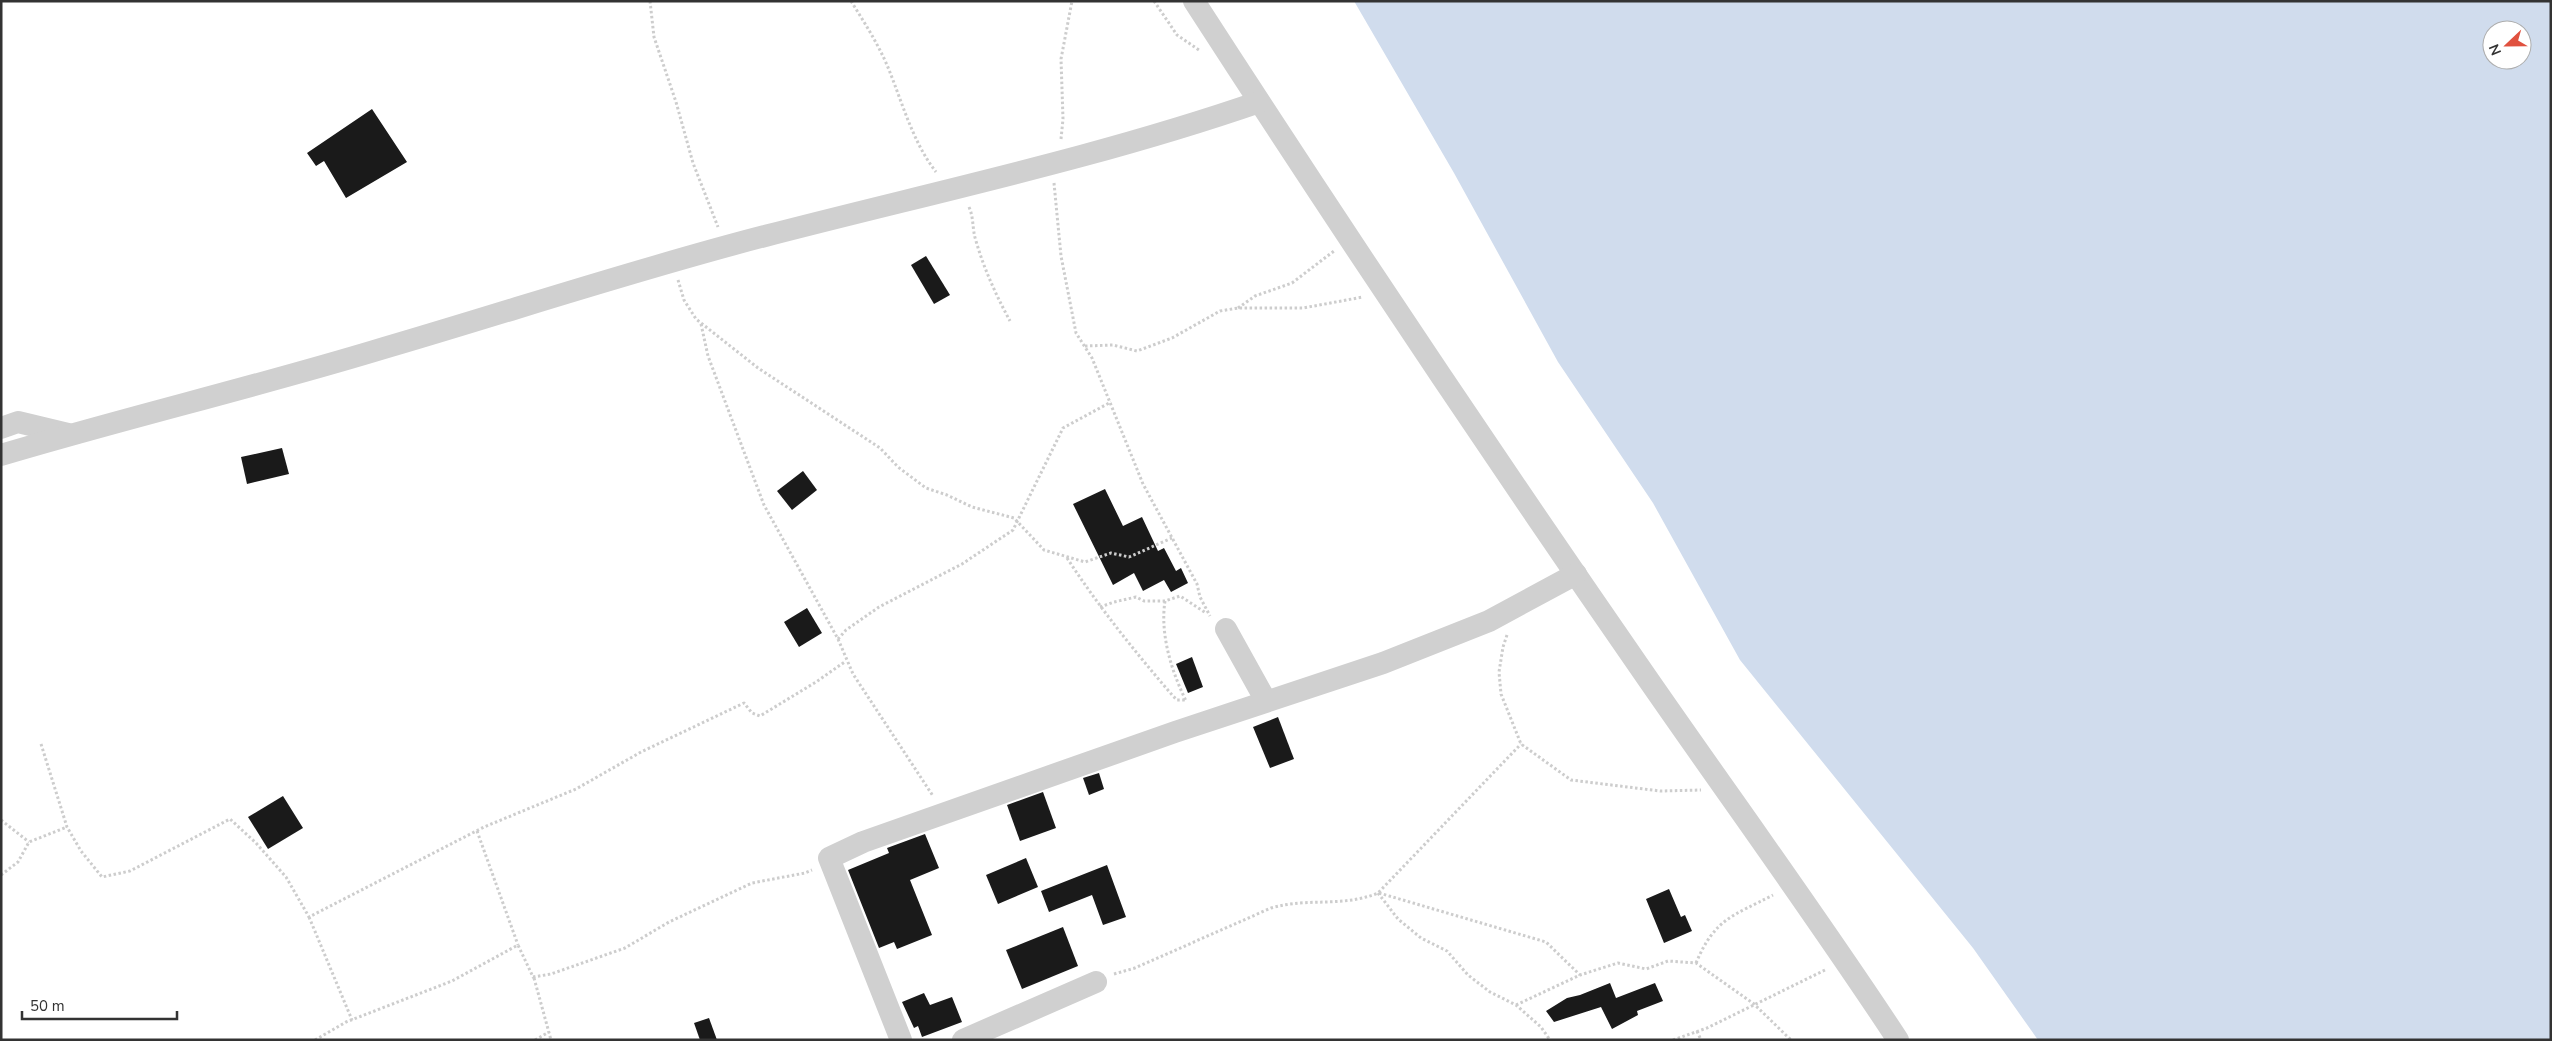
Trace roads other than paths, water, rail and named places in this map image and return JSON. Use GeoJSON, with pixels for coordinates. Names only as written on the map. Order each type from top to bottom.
{"type":"FeatureCollection","features":[{"type":"Feature","properties":{"kind":"street"},"geometry":{"type":"LineString","coordinates":[[1194,1],[1259,102],[1576,574],[1846,960],[1898,1040]]}},
{"type":"Feature","properties":{"kind":"street"},"geometry":{"type":"LineString","coordinates":[[1,455],[372,352],[716,249],[1056,162],[1178,128],[1259,102]]}},
{"type":"Feature","properties":{"kind":"street"},"geometry":{"type":"LineString","coordinates":[[10,425],[72,434]]}},
{"type":"Feature","properties":{"kind":"street"},"geometry":{"type":"LineString","coordinates":[[901,1040],[829,858],[863,842],[1196,725],[1382,663],[1468,630],[1511,610],[1576,574]]}},
{"type":"Feature","properties":{"kind":"street"},"geometry":{"type":"LineString","coordinates":[[1226,629],[1266,701]]}},
{"type":"Feature","properties":{"kind":"street"},"geometry":{"type":"LineString","coordinates":[[963,1040],[1096,982]]}},
{"type":"Feature","properties":{"kind":"water"},"geometry":{"type":"Polygon","coordinates":[[[1354,1],[2551,1],[2551,1040],[2038,1040],[1973,948],[1740,660],[1653,503],[1558,362],[1454,173],[1354,1]]]}}]}
